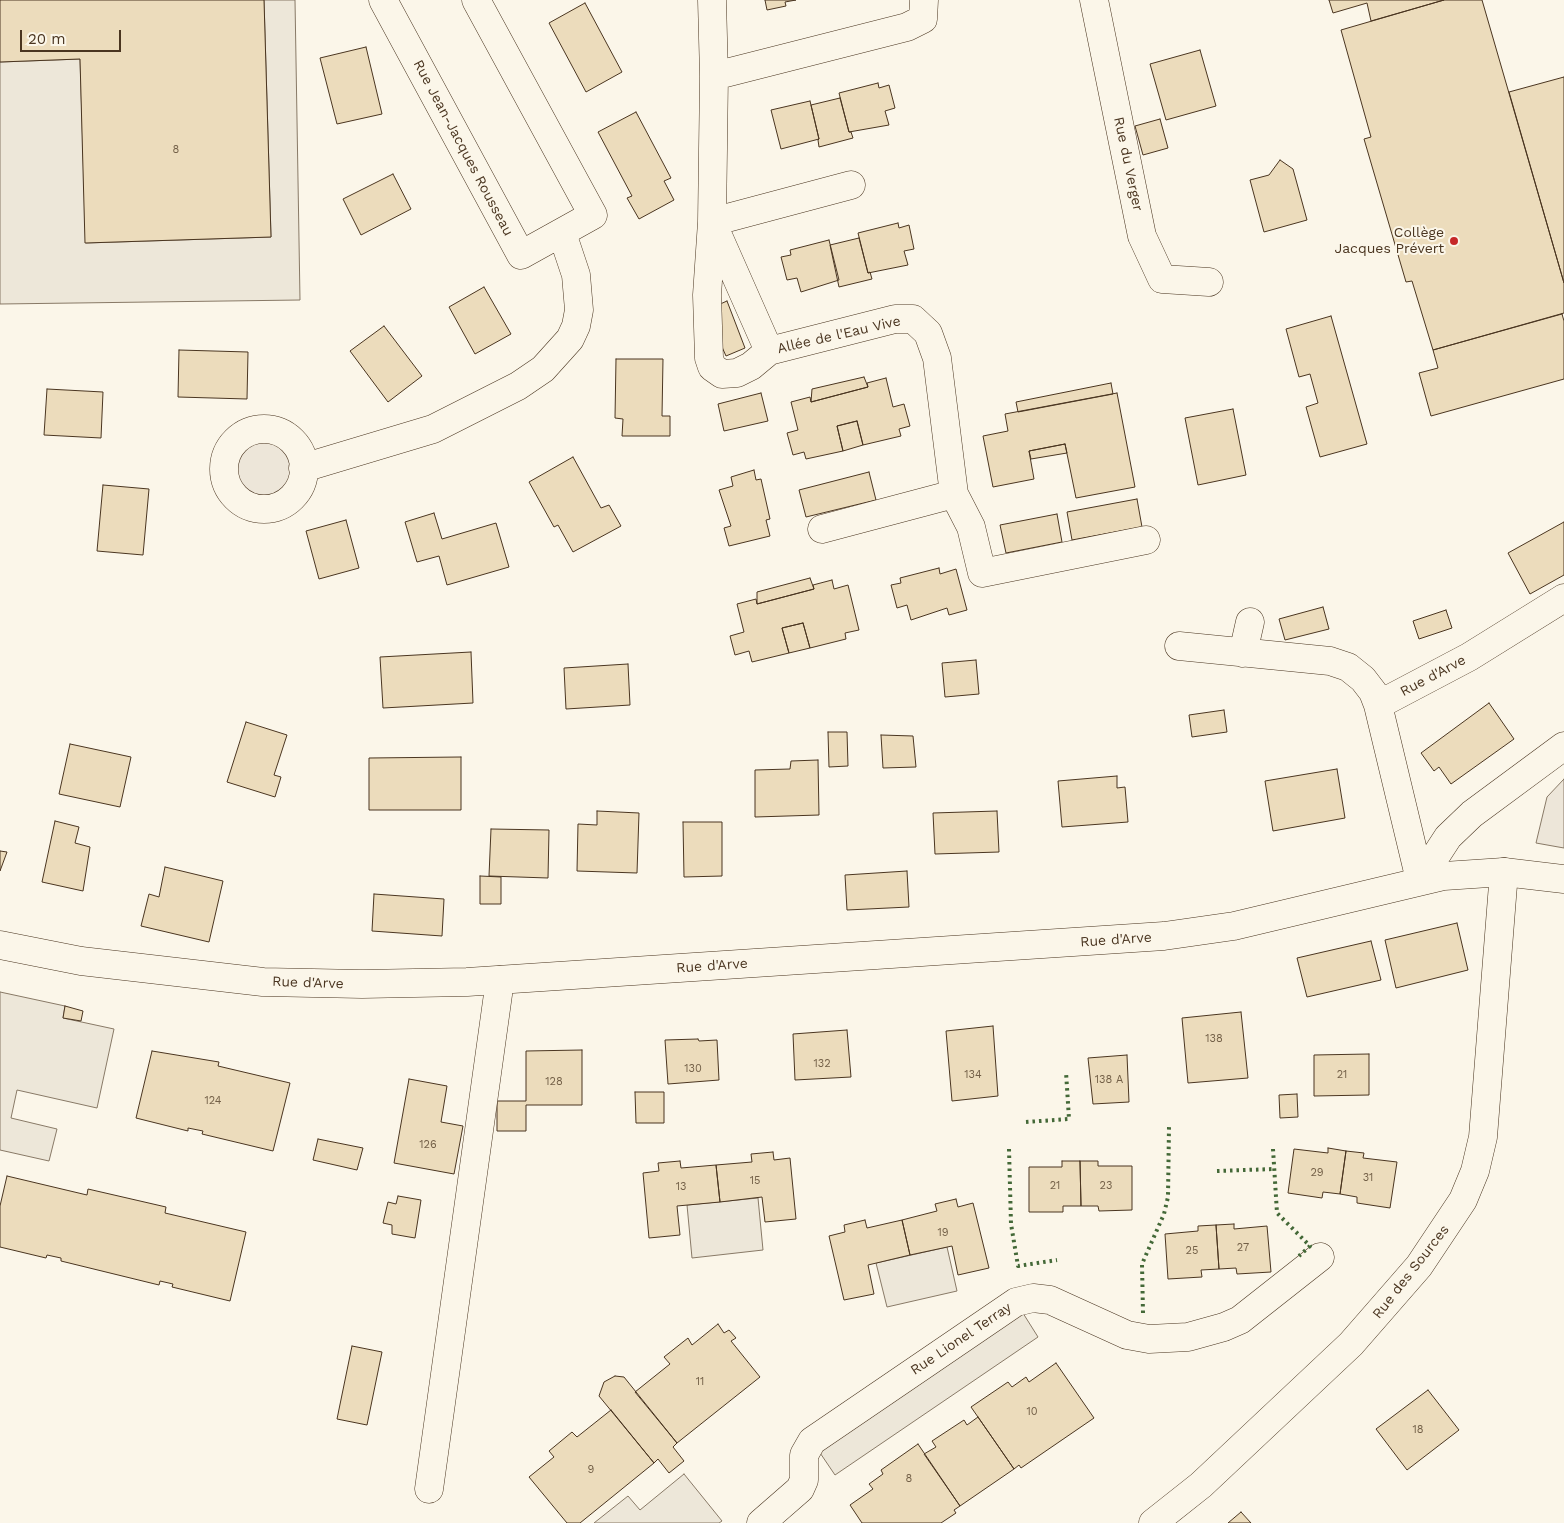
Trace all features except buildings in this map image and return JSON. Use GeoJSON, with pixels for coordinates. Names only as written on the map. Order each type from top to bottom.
{"type":"FeatureCollection","features":[{"type":"Feature","properties":{"kind":"street","name":"Rue Jean-Jacques Rousseau"},"geometry":{"type":"LineString","coordinates":[[383,0],[521,255],[592,216],[476,0]]}},
{"type":"Feature","properties":{"kind":"street","name":"Allée de l'Eau Vive"},"geometry":{"type":"LineString","coordinates":[[712,0],[714,76],[712,222],[769,351],[895,319],[913,319],[928,333],[937,358],[954,494],[971,527],[982,573],[1146,540]]}},
{"type":"Feature","properties":{"kind":"street"},"geometry":{"type":"LineString","coordinates":[[714,76],[907,27],[923,19],[924,0]]}},
{"type":"Feature","properties":{"kind":"street","name":"Rue du Verger"},"geometry":{"type":"LineString","coordinates":[[1094,0],[1142,236],[1162,279],[1209,282]]}},
{"type":"Feature","properties":{"kind":"street"},"geometry":{"type":"LineString","coordinates":[[769,351],[751,366],[737,373],[722,374],[712,367],[709,358],[706,296],[712,222],[851,185]]}},
{"type":"Feature","properties":{"kind":"street"},"geometry":{"type":"LineString","coordinates":[[303,468],[433,429],[518,386],[543,369],[570,338],[576,326],[579,310],[576,276],[562,233]]}},
{"type":"Feature","properties":{"kind":"street"},"geometry":{"type":"LineString","coordinates":[[822,530],[954,494]]}},
{"type":"Feature","properties":{"kind":"street","name":"Rue d'Arve"},"geometry":{"type":"LineString","coordinates":[[1378,705],[1469,657],[1564,598]]}},
{"type":"Feature","properties":{"kind":"street"},"geometry":{"type":"LineString","coordinates":[[1243,653],[1250,622]]}},
{"type":"Feature","properties":{"kind":"street"},"geometry":{"type":"LineString","coordinates":[[1180,646],[1318,660],[1339,664],[1363,679],[1373,692],[1378,705],[1420,880]]}},
{"type":"Feature","properties":{"kind":"street"},"geometry":{"type":"LineString","coordinates":[[1420,880],[1448,837],[1472,814],[1564,746]]}},
{"type":"Feature","properties":{"kind":"street","name":"Rue d'Arve"},"geometry":{"type":"LineString","coordinates":[[0,945],[81,961],[263,982],[362,984],[500,980],[1164,936],[1234,926],[1420,880],[1444,876],[1504,872],[1564,879]]}},
{"type":"Feature","properties":{"kind":"street","name":"Rue des Sources"},"geometry":{"type":"LineString","coordinates":[[1153,1523],[1201,1485],[1360,1334],[1419,1266],[1464,1200],[1475,1171],[1483,1137],[1504,872]]}},
{"type":"Feature","properties":{"kind":"street"},"geometry":{"type":"LineString","coordinates":[[429,1490],[500,980]]}},
{"type":"Feature","properties":{"kind":"street","name":"Rue Lionel Terray"},"geometry":{"type":"LineString","coordinates":[[761,1523],[800,1489],[804,1480],[804,1454],[812,1441],[1016,1302],[1027,1299],[1050,1300],[1127,1335],[1149,1339],[1188,1338],[1240,1320],[1320,1256]]}},
{"type":"Feature","properties":{"kind":"shaded area"},"geometry":{"type":"Polygon","coordinates":[[[264,0],[295,0],[300,300],[0,304],[0,62],[80,59],[86,243],[271,237],[264,0]]]}},
{"type":"Feature","properties":{"kind":"shaded area"},"geometry":{"type":"Polygon","coordinates":[[[258,440],[270,440],[285,448],[293,463],[293,475],[285,490],[270,498],[258,498],[243,490],[235,475],[235,463],[243,448],[258,440]]]}},
{"type":"Feature","properties":{"kind":"shaded area"},"geometry":{"type":"Polygon","coordinates":[[[1564,779],[1564,848],[1536,843],[1547,797],[1564,779]]]}},
{"type":"Feature","properties":{"kind":"shaded area"},"geometry":{"type":"Polygon","coordinates":[[[0,992],[65,1006],[63,1018],[114,1029],[97,1108],[17,1090],[11,1118],[57,1129],[49,1161],[0,1150],[0,992]]]}},
{"type":"Feature","properties":{"kind":"shaded area"},"geometry":{"type":"Polygon","coordinates":[[[758,1198],[763,1250],[692,1258],[687,1205],[758,1198]]]}},
{"type":"Feature","properties":{"kind":"shaded area"},"geometry":{"type":"Polygon","coordinates":[[[947,1247],[957,1291],[887,1307],[876,1263],[947,1247]]]}},
{"type":"Feature","properties":{"kind":"shaded area"},"geometry":{"type":"Polygon","coordinates":[[[1016,1302],[1038,1337],[835,1475],[812,1441],[1016,1302]]]}},
{"type":"Feature","properties":{"kind":"shaded area"},"geometry":{"type":"Polygon","coordinates":[[[684,1474],[722,1521],[719,1523],[594,1523],[628,1496],[640,1510],[684,1474]]]}},
{"type":"Feature","properties":{"kind":"hedge"},"geometry":{"type":"LineString","coordinates":[[1026,1122],[1069,1119],[1066,1072]]}},
{"type":"Feature","properties":{"kind":"hedge"},"geometry":{"type":"LineString","coordinates":[[1143,1313],[1142,1264],[1164,1214],[1168,1197],[1169,1127]]}},
{"type":"Feature","properties":{"kind":"hedge"},"geometry":{"type":"LineString","coordinates":[[1009,1149],[1011,1224],[1018,1266],[1057,1260]]}},
{"type":"Feature","properties":{"kind":"hedge"},"geometry":{"type":"LineString","coordinates":[[1273,1149],[1277,1213],[1310,1246],[1299,1256]]}},
{"type":"Feature","properties":{"kind":"hedge"},"geometry":{"type":"LineString","coordinates":[[1217,1171],[1274,1169]]}},
{"type":"Feature","properties":{"kind":"place","name":"Collège Jacques Prévert"},"geometry":{"type":"Point","coordinates":[1454,241]}}]}
